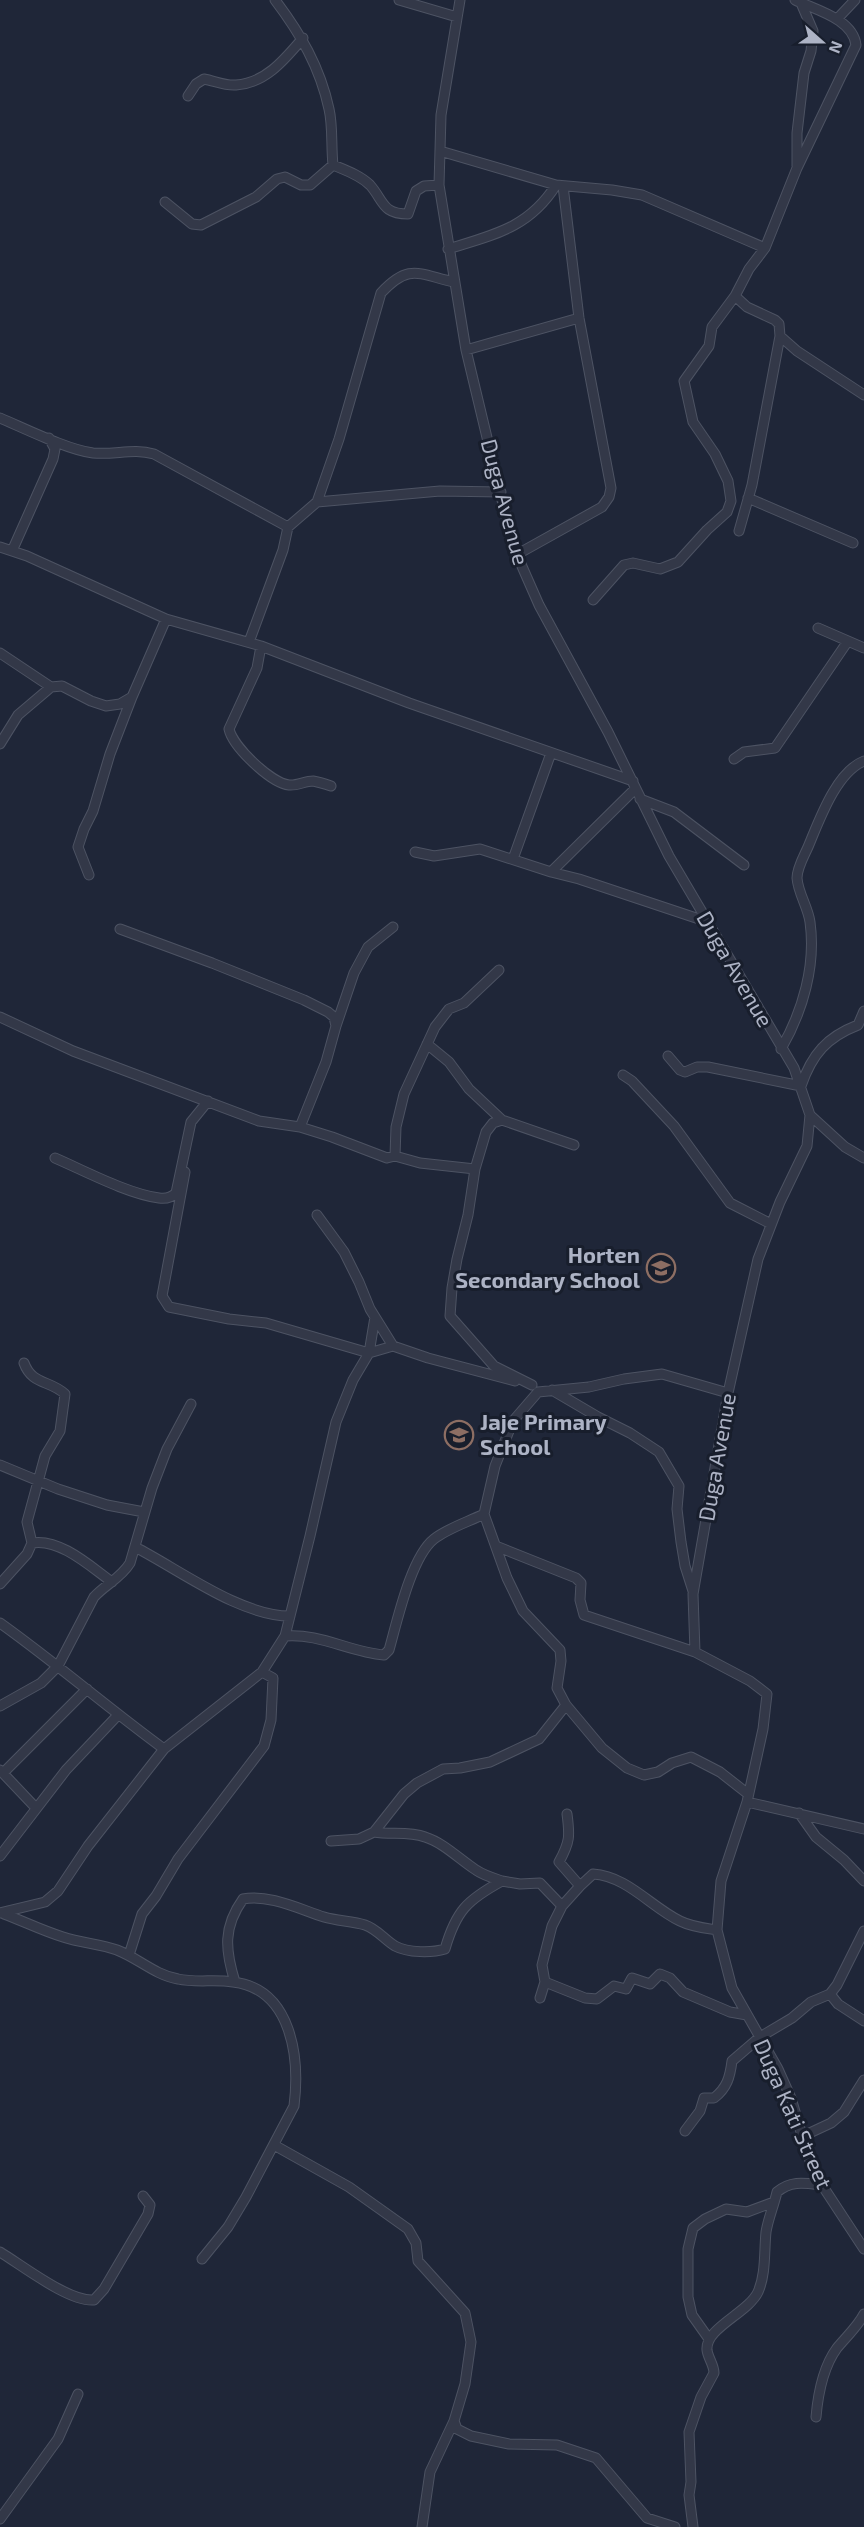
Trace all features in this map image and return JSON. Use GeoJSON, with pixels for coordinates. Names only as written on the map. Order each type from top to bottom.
{"type":"FeatureCollection","features":[{"type":"Feature","properties":{"kind":"street"},"geometry":{"type":"LineString","coordinates":[[275,0],[303,38],[330,110],[333,165]]}},
{"type":"Feature","properties":{"kind":"street"},"geometry":{"type":"LineString","coordinates":[[399,0],[457,17]]}},
{"type":"Feature","properties":{"kind":"street","name":"Duga Avenue"},"geometry":{"type":"LineString","coordinates":[[460,0],[441,115],[439,184],[466,350],[516,555],[539,605],[669,856],[794,1068],[810,1115],[807,1146],[771,1224],[758,1259],[728,1393],[693,1594],[695,1652]]}},
{"type":"Feature","properties":{"kind":"street"},"geometry":{"type":"LineString","coordinates":[[837,20],[855,0]]}},
{"type":"Feature","properties":{"kind":"street"},"geometry":{"type":"LineString","coordinates":[[593,600],[624,565],[633,563],[660,569],[678,562],[727,512],[731,501],[728,481],[715,454],[693,422],[684,381],[686,374],[709,346],[712,327],[735,296],[749,269],[765,248],[797,168],[856,45],[851,29],[798,1]]}},
{"type":"Feature","properties":{"kind":"street"},"geometry":{"type":"LineString","coordinates":[[797,168],[797,133],[804,73],[811,51],[813,31],[798,1]]}},
{"type":"Feature","properties":{"kind":"street"},"geometry":{"type":"LineString","coordinates":[[188,96],[196,84],[204,79],[225,85],[237,85],[254,80],[280,64],[303,38]]}},
{"type":"Feature","properties":{"kind":"street"},"geometry":{"type":"LineString","coordinates":[[440,151],[560,186],[642,195],[765,248]]}},
{"type":"Feature","properties":{"kind":"street"},"geometry":{"type":"LineString","coordinates":[[333,165],[359,177],[371,186],[387,209],[399,214],[408,214],[416,191],[424,186],[439,184]]}},
{"type":"Feature","properties":{"kind":"street"},"geometry":{"type":"LineString","coordinates":[[165,202],[192,224],[201,225],[256,196],[277,179],[285,177],[301,185],[310,185],[333,165]]}},
{"type":"Feature","properties":{"kind":"street"},"geometry":{"type":"LineString","coordinates":[[448,249],[513,228],[527,219],[560,186]]}},
{"type":"Feature","properties":{"kind":"street"},"geometry":{"type":"LineString","coordinates":[[516,555],[602,507],[609,497],[611,488],[579,318],[560,186]]}},
{"type":"Feature","properties":{"kind":"street"},"geometry":{"type":"LineString","coordinates":[[249,642],[277,567],[288,527],[317,502],[339,440],[381,293],[394,279],[408,272],[454,282]]}},
{"type":"Feature","properties":{"kind":"street"},"geometry":{"type":"LineString","coordinates":[[735,296],[747,307],[775,320],[779,324],[780,336],[748,498],[739,531]]}},
{"type":"Feature","properties":{"kind":"street"},"geometry":{"type":"LineString","coordinates":[[466,350],[579,318]]}},
{"type":"Feature","properties":{"kind":"street"},"geometry":{"type":"LineString","coordinates":[[780,336],[797,351],[864,395]]}},
{"type":"Feature","properties":{"kind":"street"},"geometry":{"type":"LineString","coordinates":[[0,418],[90,452],[118,454],[139,449],[154,454],[288,527]]}},
{"type":"Feature","properties":{"kind":"street"},"geometry":{"type":"LineString","coordinates":[[12,551],[53,459],[55,449],[49,438]]}},
{"type":"Feature","properties":{"kind":"street"},"geometry":{"type":"LineString","coordinates":[[317,502],[440,491],[501,492]]}},
{"type":"Feature","properties":{"kind":"street"},"geometry":{"type":"LineString","coordinates":[[748,498],[853,543]]}},
{"type":"Feature","properties":{"kind":"street"},"geometry":{"type":"LineString","coordinates":[[0,547],[166,619],[261,646],[634,785],[551,872]]}},
{"type":"Feature","properties":{"kind":"street"},"geometry":{"type":"LineString","coordinates":[[89,875],[78,847],[132,697],[166,619]]}},
{"type":"Feature","properties":{"kind":"street"},"geometry":{"type":"LineString","coordinates":[[818,628],[864,648]]}},
{"type":"Feature","properties":{"kind":"street"},"geometry":{"type":"LineString","coordinates":[[734,759],[744,752],[775,748],[848,641]]}},
{"type":"Feature","properties":{"kind":"street"},"geometry":{"type":"LineString","coordinates":[[261,646],[257,668],[229,729],[231,735],[249,758],[280,783],[291,785],[313,781],[331,786]]}},
{"type":"Feature","properties":{"kind":"street"},"geometry":{"type":"LineString","coordinates":[[0,653],[51,687]]}},
{"type":"Feature","properties":{"kind":"street"},"geometry":{"type":"LineString","coordinates":[[0,744],[18,715],[51,687],[62,686],[106,706],[120,704],[132,697]]}},
{"type":"Feature","properties":{"kind":"street"},"geometry":{"type":"LineString","coordinates":[[513,859],[551,753]]}},
{"type":"Feature","properties":{"kind":"street"},"geometry":{"type":"LineString","coordinates":[[782,1049],[794,1028],[805,994],[812,949],[809,918],[797,877],[828,799],[856,764],[864,761]]}},
{"type":"Feature","properties":{"kind":"street"},"geometry":{"type":"LineString","coordinates":[[640,799],[674,812],[744,865]]}},
{"type":"Feature","properties":{"kind":"street"},"geometry":{"type":"LineString","coordinates":[[416,852],[434,856],[480,849],[708,922]]}},
{"type":"Feature","properties":{"kind":"street"},"geometry":{"type":"LineString","coordinates":[[300,1127],[326,1062],[354,974],[368,947],[393,927]]}},
{"type":"Feature","properties":{"kind":"street"},"geometry":{"type":"LineString","coordinates":[[120,929],[304,1000],[328,1012],[334,1017],[336,1026]]}},
{"type":"Feature","properties":{"kind":"street"},"geometry":{"type":"LineString","coordinates":[[395,1156],[396,1127],[404,1094],[435,1027],[449,1009],[464,1003],[499,970]]}},
{"type":"Feature","properties":{"kind":"street"},"geometry":{"type":"LineString","coordinates":[[668,1056],[680,1070],[685,1072],[698,1067],[708,1067],[801,1086],[807,1068],[818,1052],[837,1033],[858,1025],[864,1011]]}},
{"type":"Feature","properties":{"kind":"street"},"geometry":{"type":"LineString","coordinates":[[0,1017],[73,1051],[259,1121],[300,1127],[387,1158],[395,1156],[420,1163],[475,1169]]}},
{"type":"Feature","properties":{"kind":"street"},"geometry":{"type":"LineString","coordinates":[[427,1044],[448,1062],[469,1089],[502,1120],[574,1145]]}},
{"type":"Feature","properties":{"kind":"street"},"geometry":{"type":"LineString","coordinates":[[622,1076],[632,1081],[674,1126],[730,1203],[771,1224]]}},
{"type":"Feature","properties":{"kind":"street"},"geometry":{"type":"LineString","coordinates":[[55,1158],[139,1193],[161,1198],[172,1197],[178,1186],[191,1122],[208,1101]]}},
{"type":"Feature","properties":{"kind":"street"},"geometry":{"type":"LineString","coordinates":[[810,1115],[845,1147],[864,1158]]}},
{"type":"Feature","properties":{"kind":"street"},"geometry":{"type":"LineString","coordinates":[[502,1120],[493,1123],[486,1132],[475,1169],[468,1215],[452,1288],[450,1316],[494,1366],[535,1389]]}},
{"type":"Feature","properties":{"kind":"street"},"geometry":{"type":"LineString","coordinates":[[185,1172],[162,1296],[169,1307],[230,1319],[266,1323],[369,1353],[393,1346],[535,1389],[589,1387],[662,1374],[728,1393]]}},
{"type":"Feature","properties":{"kind":"street"},"geometry":{"type":"LineString","coordinates":[[317,1215],[344,1252],[375,1317],[393,1346]]}},
{"type":"Feature","properties":{"kind":"street"},"geometry":{"type":"LineString","coordinates":[[2,1913],[45,1902],[58,1891],[88,1846],[164,1749],[262,1672],[285,1636],[336,1422],[353,1380],[369,1353],[375,1317]]}},
{"type":"Feature","properties":{"kind":"street"},"geometry":{"type":"LineString","coordinates":[[0,1584],[27,1554],[32,1543],[27,1522],[45,1456],[60,1431],[65,1394],[57,1387],[40,1382],[27,1374],[24,1363]]}},
{"type":"Feature","properties":{"kind":"street"},"geometry":{"type":"LineString","coordinates":[[535,1389],[513,1421],[495,1466],[484,1514],[507,1578],[524,1611],[560,1650],[561,1661],[557,1688],[566,1705],[602,1748],[627,1768],[644,1775],[657,1772],[672,1763],[691,1757],[720,1772],[748,1798],[864,1829]]}},
{"type":"Feature","properties":{"kind":"street"},"geometry":{"type":"LineString","coordinates":[[552,1390],[630,1433],[659,1452],[679,1486],[677,1509],[681,1542],[693,1594]]}},
{"type":"Feature","properties":{"kind":"street"},"geometry":{"type":"LineString","coordinates":[[0,1706],[41,1683],[58,1666],[94,1597],[124,1574],[130,1563],[144,1512],[167,1449],[191,1404]]}},
{"type":"Feature","properties":{"kind":"street"},"geometry":{"type":"LineString","coordinates":[[0,1465],[37,1481],[107,1505],[144,1512]]}},
{"type":"Feature","properties":{"kind":"street"},"geometry":{"type":"LineString","coordinates":[[285,1636],[299,1635],[316,1638],[351,1649],[384,1655],[389,1650],[407,1588],[423,1553],[433,1539],[484,1514]]}},
{"type":"Feature","properties":{"kind":"street"},"geometry":{"type":"LineString","coordinates":[[32,1543],[40,1541],[79,1558],[112,1582]]}},
{"type":"Feature","properties":{"kind":"street"},"geometry":{"type":"LineString","coordinates":[[496,1546],[576,1578],[581,1583],[580,1600],[584,1615],[695,1652],[750,1681],[767,1694],[763,1729],[748,1798]]}},
{"type":"Feature","properties":{"kind":"street"},"geometry":{"type":"LineString","coordinates":[[135,1547],[246,1608],[274,1616],[290,1616]]}},
{"type":"Feature","properties":{"kind":"street"},"geometry":{"type":"LineString","coordinates":[[0,1623],[164,1749]]}},
{"type":"Feature","properties":{"kind":"street"},"geometry":{"type":"LineString","coordinates":[[129,1955],[142,1914],[156,1896],[178,1859],[264,1746],[271,1720],[274,1686],[273,1678],[262,1672]]}},
{"type":"Feature","properties":{"kind":"street"},"geometry":{"type":"LineString","coordinates":[[36,1808],[2,1772],[87,1689]]}},
{"type":"Feature","properties":{"kind":"street"},"geometry":{"type":"LineString","coordinates":[[331,1841],[359,1839],[374,1832],[404,1794],[417,1783],[443,1769],[490,1762],[539,1739],[566,1705]]}},
{"type":"Feature","properties":{"kind":"street"},"geometry":{"type":"LineString","coordinates":[[0,1856],[66,1770],[118,1715]]}},
{"type":"Feature","properties":{"kind":"street","name":"Duga Kati Street"},"geometry":{"type":"LineString","coordinates":[[748,1798],[721,1881],[717,1930],[732,1988],[791,2098],[801,2137],[822,2185],[864,2249]]}},
{"type":"Feature","properties":{"kind":"street"},"geometry":{"type":"LineString","coordinates":[[799,1813],[816,1837],[844,1860],[864,1881]]}},
{"type":"Feature","properties":{"kind":"street"},"geometry":{"type":"LineString","coordinates":[[567,1814],[570,1834],[568,1845],[559,1862],[580,1886]]}},
{"type":"Feature","properties":{"kind":"street"},"geometry":{"type":"LineString","coordinates":[[374,1832],[426,1837],[440,1844],[478,1871],[502,1881],[520,1884],[540,1883],[562,1906]]}},
{"type":"Feature","properties":{"kind":"street"},"geometry":{"type":"LineString","coordinates":[[540,1998],[545,1982],[542,1965],[552,1926],[562,1906],[593,1874],[602,1874],[643,1895],[677,1920],[692,1926],[717,1930]]}},
{"type":"Feature","properties":{"kind":"street"},"geometry":{"type":"LineString","coordinates":[[235,1982],[229,1964],[227,1937],[232,1914],[243,1899],[252,1897],[272,1901],[325,1917],[366,1925],[395,1946],[435,1952],[445,1948],[453,1923],[468,1903],[502,1881]]}},
{"type":"Feature","properties":{"kind":"street"},"geometry":{"type":"LineString","coordinates":[[2,1913],[63,1937],[115,1949],[129,1955],[145,1967],[178,1979],[235,1982],[263,1992],[280,2010],[289,2028],[296,2089],[294,2106],[228,2227],[202,2259]]}},
{"type":"Feature","properties":{"kind":"street"},"geometry":{"type":"LineString","coordinates":[[685,2131],[700,2111],[704,2098],[714,2098],[724,2090],[732,2061],[760,2037],[792,2018],[812,2002],[830,1994],[837,1985],[864,1931]]}},
{"type":"Feature","properties":{"kind":"street"},"geometry":{"type":"LineString","coordinates":[[545,1982],[585,1998],[597,1999],[614,1986],[626,1989],[632,1978],[650,1984],[660,1974],[670,1978],[683,1992],[730,2012],[747,2015]]}},
{"type":"Feature","properties":{"kind":"street"},"geometry":{"type":"LineString","coordinates":[[830,1994],[838,2004],[864,2021]]}},
{"type":"Feature","properties":{"kind":"street"},"geometry":{"type":"LineString","coordinates":[[801,2137],[831,2123],[844,2112],[864,2080]]}},
{"type":"Feature","properties":{"kind":"street"},"geometry":{"type":"LineString","coordinates":[[274,2145],[349,2187],[408,2229],[416,2243],[418,2261],[465,2313],[471,2342],[465,2384],[454,2421],[430,2472],[422,2527]]}},
{"type":"Feature","properties":{"kind":"street"},"geometry":{"type":"LineString","coordinates":[[693,2527],[689,2495],[689,2432],[701,2397],[714,2373],[707,2350],[709,2339],[744,2310],[758,2293],[765,2261],[766,2231],[777,2192],[790,2184],[800,2182],[822,2185]]}},
{"type":"Feature","properties":{"kind":"street"},"geometry":{"type":"LineString","coordinates":[[0,2252],[62,2291],[86,2301],[94,2300],[104,2289],[148,2214],[150,2205],[143,2196]]}},
{"type":"Feature","properties":{"kind":"street"},"geometry":{"type":"LineString","coordinates":[[709,2339],[692,2315],[688,2296],[688,2249],[693,2228],[705,2219],[726,2210],[747,2212],[774,2202]]}},
{"type":"Feature","properties":{"kind":"street"},"geometry":{"type":"LineString","coordinates":[[816,2417],[821,2387],[831,2359],[864,2314]]}},
{"type":"Feature","properties":{"kind":"street"},"geometry":{"type":"LineString","coordinates":[[0,2519],[58,2439],[78,2394]]}},
{"type":"Feature","properties":{"kind":"street"},"geometry":{"type":"LineString","coordinates":[[454,2421],[457,2429],[471,2436],[509,2444],[557,2445],[596,2458],[647,2518],[675,2527]]}},
{"type":"Feature","properties":{"kind":"place","name":"Horten Secondary School"},"geometry":{"type":"Point","coordinates":[661,1268]}},
{"type":"Feature","properties":{"kind":"place","name":"Jaje Primary School"},"geometry":{"type":"Point","coordinates":[459,1435]}}]}
